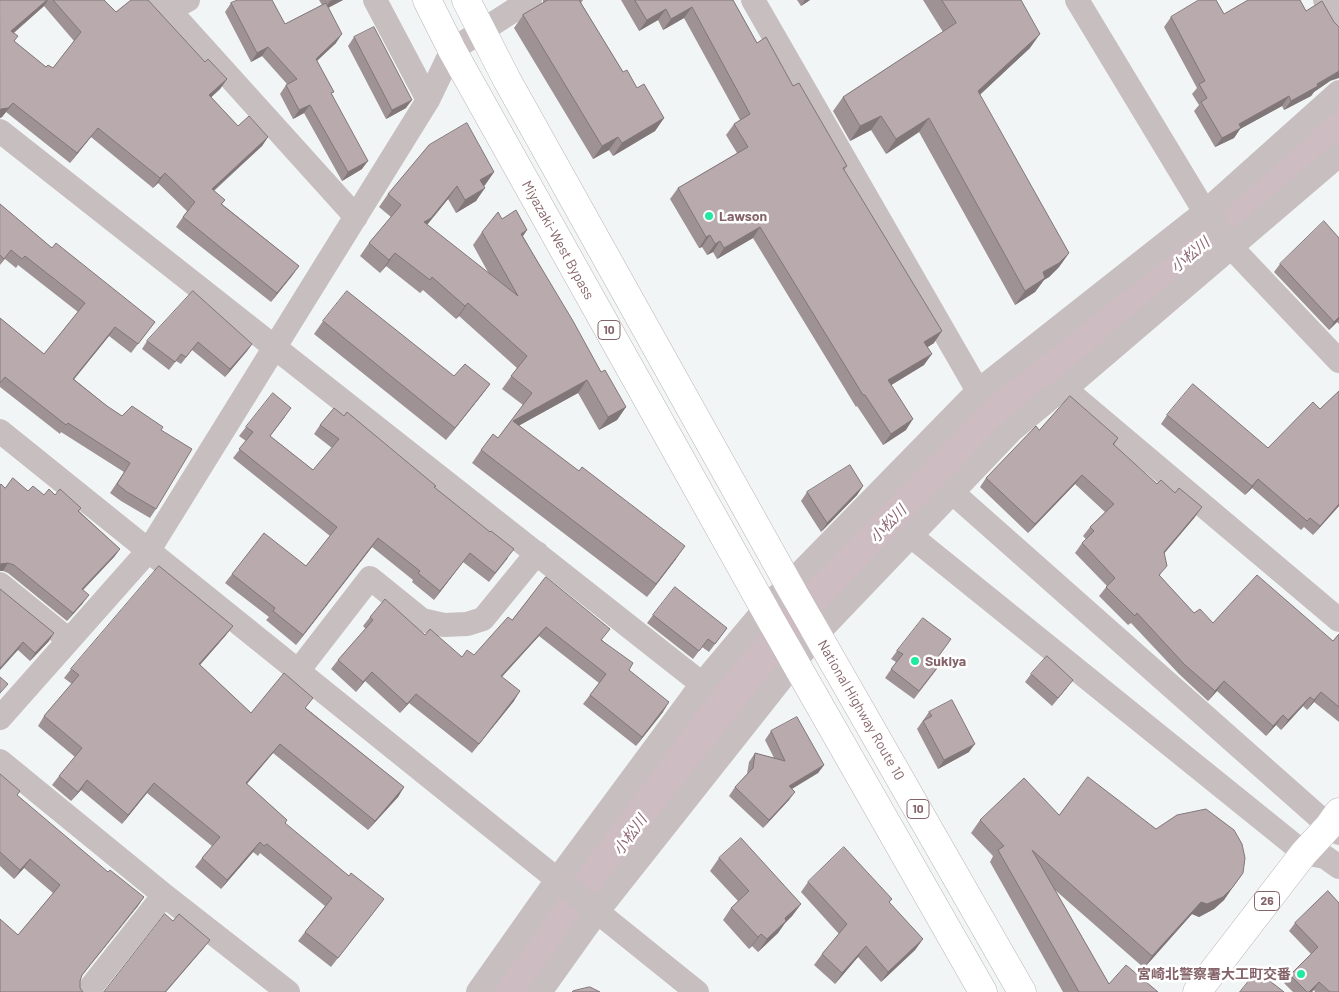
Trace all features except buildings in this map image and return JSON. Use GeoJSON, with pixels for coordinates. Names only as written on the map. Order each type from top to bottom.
{"type":"FeatureCollection","features":[{"type":"Feature","properties":{"kind":"main road","name":"Miyazaki-West Bypass"},"geometry":{"type":"LineString","coordinates":[[426,0],[452,50],[766,612]]}},
{"type":"Feature","properties":{"kind":"main road","name":"10"},"geometry":{"type":"LineString","coordinates":[[466,0],[481,31],[790,588]]}},
{"type":"Feature","properties":{"kind":"main road","name":"National Highway Route 10"},"geometry":{"type":"LineString","coordinates":[[790,588],[1022,992]]}},
{"type":"Feature","properties":{"kind":"main road","name":"10"},"geometry":{"type":"LineString","coordinates":[[766,612],[983,992]]}},
{"type":"Feature","properties":{"kind":"main road","name":"26"},"geometry":{"type":"LineString","coordinates":[[1197,992],[1304,853],[1336,824]]}},
{"type":"Feature","properties":{"kind":"street"},"geometry":{"type":"LineString","coordinates":[[375,0],[428,100]]}},
{"type":"Feature","properties":{"kind":"street"},"geometry":{"type":"LineString","coordinates":[[753,0],[978,391]]}},
{"type":"Feature","properties":{"kind":"street"},"geometry":{"type":"LineString","coordinates":[[1077,0],[1205,212],[1231,247],[1339,360]]}},
{"type":"Feature","properties":{"kind":"street"},"geometry":{"type":"LineString","coordinates":[[1324,0],[1339,25]]}},
{"type":"Feature","properties":{"kind":"street"},"geometry":{"type":"LineString","coordinates":[[0,718],[149,550],[428,100],[452,50],[521,2]]}},
{"type":"Feature","properties":{"kind":"street"},"geometry":{"type":"LineString","coordinates":[[172,4],[356,217]]}},
{"type":"Feature","properties":{"kind":"street"},"geometry":{"type":"LineString","coordinates":[[478,992],[557,880],[702,684],[766,612],[978,391],[1205,212],[1339,92]]}},
{"type":"Feature","properties":{"kind":"street"},"geometry":{"type":"LineString","coordinates":[[0,131],[702,684]]}},
{"type":"Feature","properties":{"kind":"street"},"geometry":{"type":"LineString","coordinates":[[540,992],[597,912],[815,630],[911,536],[1012,430],[1053,396],[1065,389],[1339,155]]}},
{"type":"Feature","properties":{"kind":"street"},"geometry":{"type":"LineString","coordinates":[[1065,389],[1339,620]]}},
{"type":"Feature","properties":{"kind":"street"},"geometry":{"type":"LineString","coordinates":[[0,431],[697,992]]}},
{"type":"Feature","properties":{"kind":"street"},"geometry":{"type":"LineString","coordinates":[[953,493],[1336,824]]}},
{"type":"Feature","properties":{"kind":"street"},"geometry":{"type":"LineString","coordinates":[[911,536],[1304,853],[1325,857],[1339,867]]}},
{"type":"Feature","properties":{"kind":"street"},"geometry":{"type":"LineString","coordinates":[[298,670],[370,578],[422,620],[444,625],[467,624],[483,619],[536,552]]}},
{"type":"Feature","properties":{"kind":"street"},"geometry":{"type":"LineString","coordinates":[[0,584],[69,640]]}},
{"type":"Feature","properties":{"kind":"street"},"geometry":{"type":"LineString","coordinates":[[0,761],[164,895],[288,992]]}},
{"type":"Feature","properties":{"kind":"street"},"geometry":{"type":"LineString","coordinates":[[87,992],[164,895]]}},
{"type":"Feature","properties":{"kind":"waterway","name":"小松川"},"geometry":{"type":"LineString","coordinates":[[514,992],[744,680],[855,557],[1012,398],[1054,361],[1122,312],[1339,130]]}},
{"type":"Feature","properties":{"kind":"place","name":"Lawson"},"geometry":{"type":"Point","coordinates":[709,216]}},
{"type":"Feature","properties":{"kind":"place","name":"Sukiya"},"geometry":{"type":"Point","coordinates":[915,661]}},
{"type":"Feature","properties":{"kind":"place","name":"宮崎北警察署大工町交番"},"geometry":{"type":"Point","coordinates":[1301,974]}}]}
